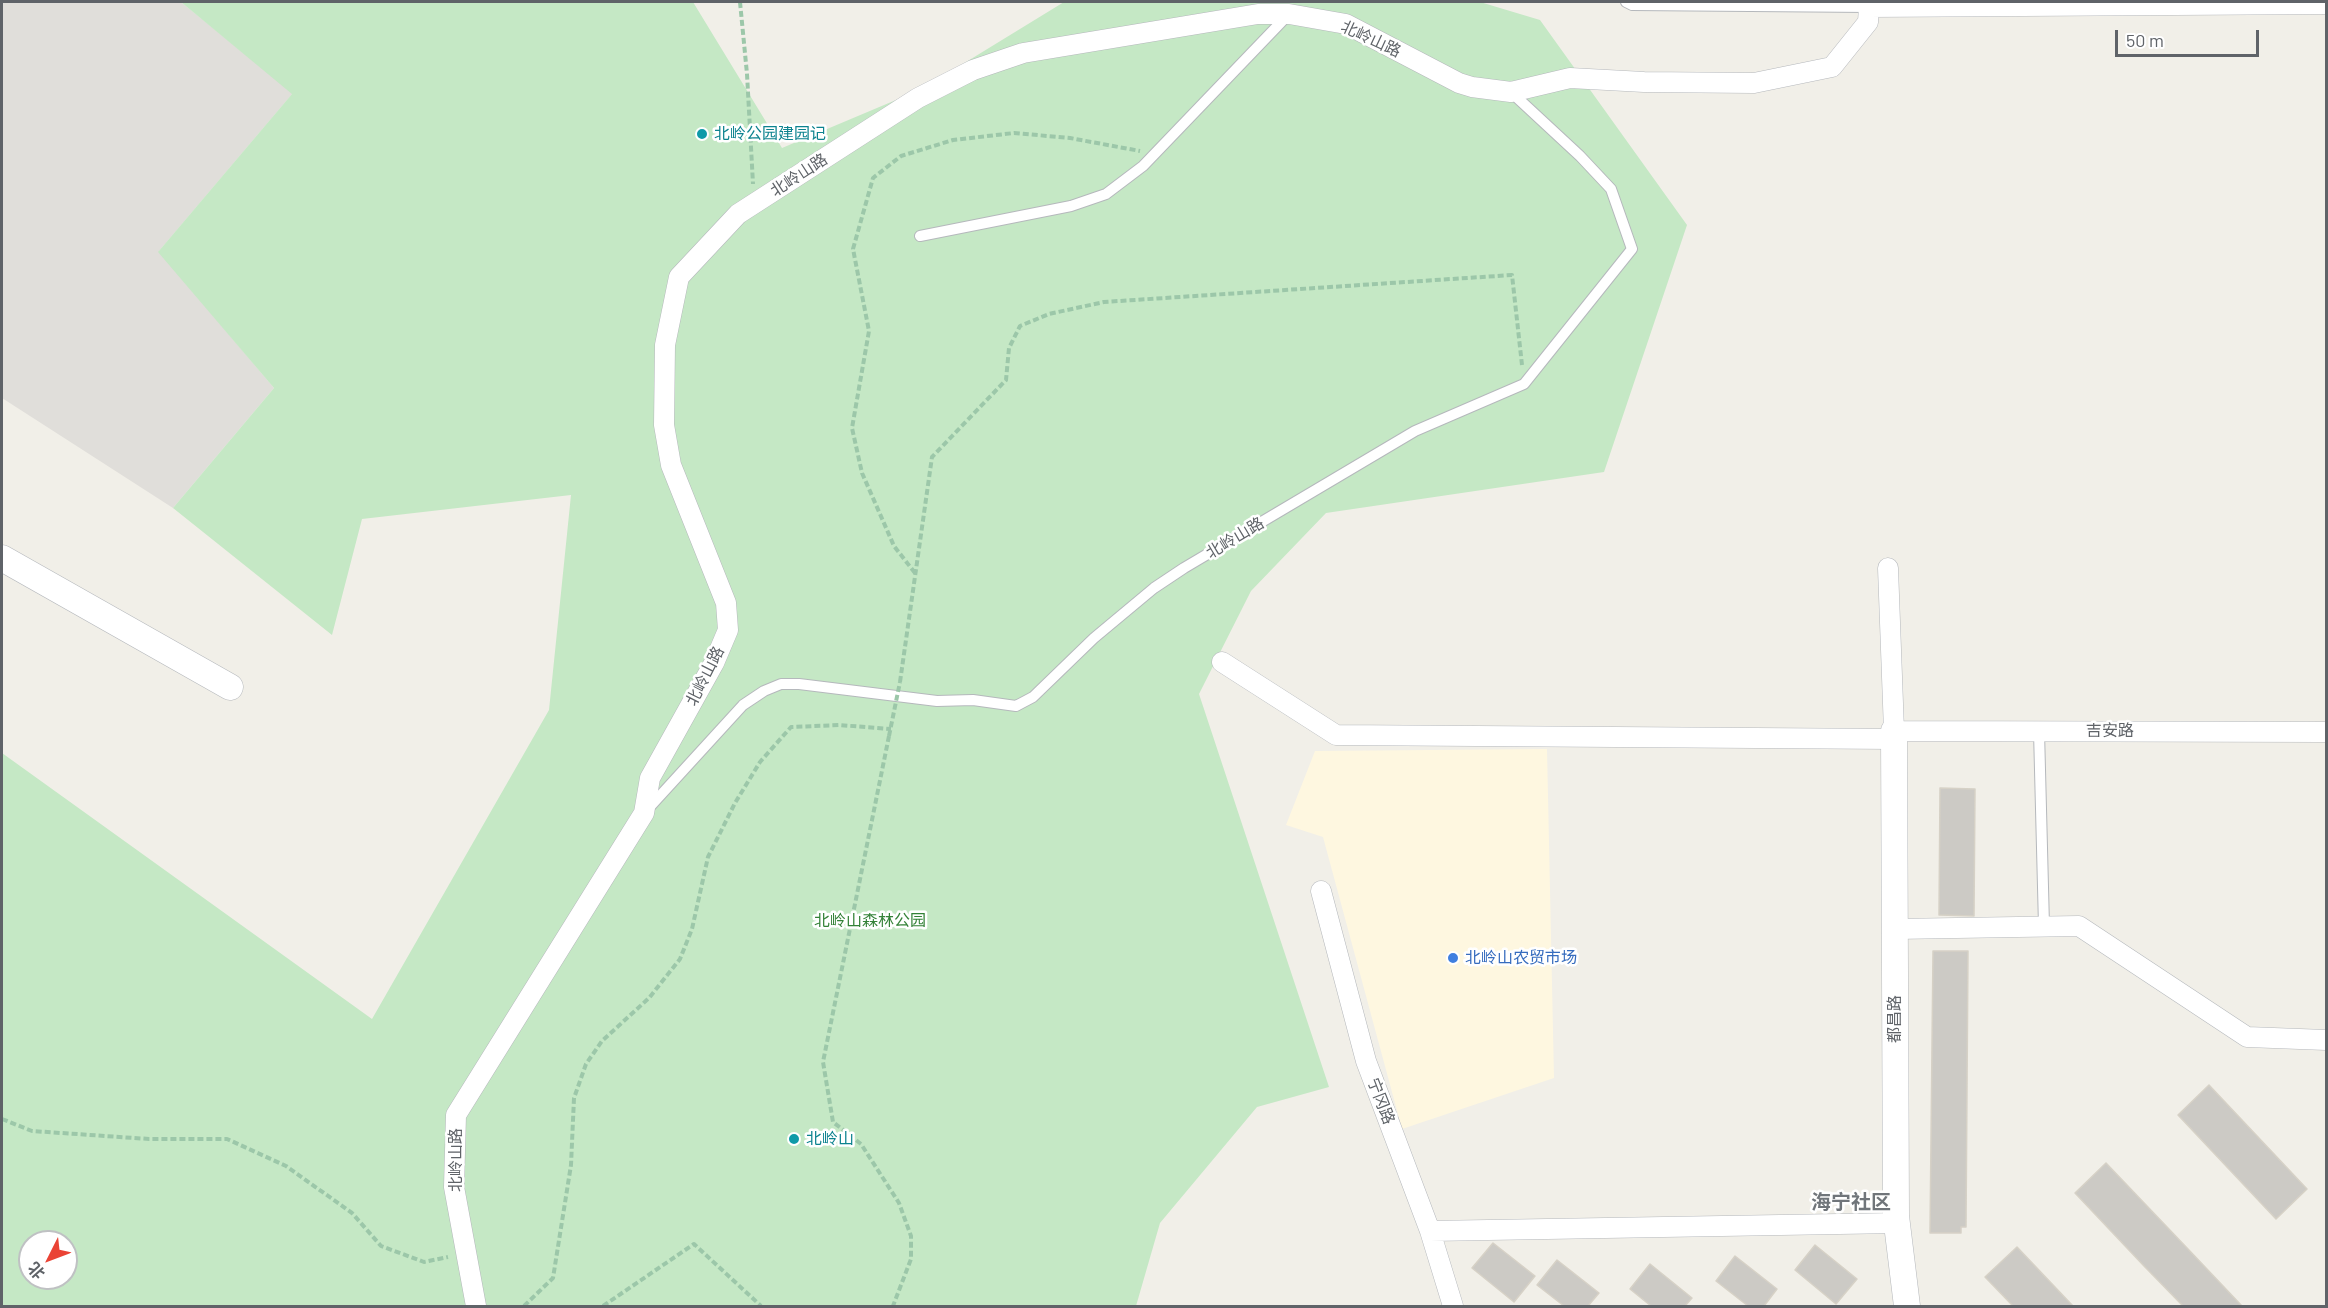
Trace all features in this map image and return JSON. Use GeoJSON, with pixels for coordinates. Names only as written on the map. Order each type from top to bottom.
{"type":"FeatureCollection","features":[{"type":"Feature","properties":{"kind":"street","name":"北岭山路"},"geometry":{"type":"LineString","coordinates":[[476,1306],[453,1187],[456,1115],[644,813],[650,778],[714,663],[728,630],[726,603],[671,465],[664,425],[665,345],[679,277],[738,214],[918,98],[973,70],[1023,53],[1258,14],[1289,14],[1346,24],[1459,83],[1472,87],[1511,92],[1570,78],[1644,82],[1754,83],[1832,67],[1868,21],[1869,4]]}},
{"type":"Feature","properties":{"kind":"street"},"geometry":{"type":"LineString","coordinates":[[1869,4],[2326,4]]}},
{"type":"Feature","properties":{"kind":"street"},"geometry":{"type":"LineString","coordinates":[[2,558],[230,687]]}},
{"type":"Feature","properties":{"kind":"street"},"geometry":{"type":"LineString","coordinates":[[1888,568],[1894,735]]}},
{"type":"Feature","properties":{"kind":"street","name":"吉安路"},"geometry":{"type":"LineString","coordinates":[[1222,662],[1336,735],[1894,735],[2039,731],[2326,732]]}},
{"type":"Feature","properties":{"kind":"street","name":"都昌路"},"geometry":{"type":"LineString","coordinates":[[1894,735],[1897,1223],[1907,1306]]}},
{"type":"Feature","properties":{"kind":"street","name":"宁冈路"},"geometry":{"type":"LineString","coordinates":[[1321,891],[1366,1061],[1430,1231],[1453,1306]]}},
{"type":"Feature","properties":{"kind":"street"},"geometry":{"type":"LineString","coordinates":[[1895,929],[2079,926],[2247,1037],[2326,1040]]}},
{"type":"Feature","properties":{"kind":"street"},"geometry":{"type":"LineString","coordinates":[[1430,1231],[1897,1223]]}},
{"type":"Feature","properties":{"kind":"lane"},"geometry":{"type":"LineString","coordinates":[[1626,2],[1632,5],[1869,4]]}},
{"type":"Feature","properties":{"kind":"lane"},"geometry":{"type":"LineString","coordinates":[[920,236],[1071,206],[1106,194],[1143,166],[1289,14]]}},
{"type":"Feature","properties":{"kind":"lane","name":"北岭山路"},"geometry":{"type":"LineString","coordinates":[[644,813],[743,705],[764,691],[781,684],[799,684],[937,701],[973,700],[1016,706],[1033,697],[1103,631],[1154,588],[1185,568],[1415,431],[1524,384],[1632,249],[1611,189],[1580,156],[1511,92]]}},
{"type":"Feature","properties":{"kind":"lane"},"geometry":{"type":"LineString","coordinates":[[2039,731],[2044,926]]}},
{"type":"Feature","properties":{"kind":"path"},"geometry":{"type":"LineString","coordinates":[[738,214],[753,189],[747,74],[740,2]]}},
{"type":"Feature","properties":{"kind":"path"},"geometry":{"type":"LineString","coordinates":[[915,574],[894,546],[862,473],[852,428],[869,331],[853,249],[873,178],[902,156],[952,140],[1014,133],[1070,138],[1123,146],[1155,154]]}},
{"type":"Feature","properties":{"kind":"path"},"geometry":{"type":"LineString","coordinates":[[894,1306],[911,1259],[911,1236],[899,1203],[861,1144],[833,1122],[823,1062],[900,682],[932,457],[1006,380],[1010,348],[1020,326],[1049,314],[1104,302],[1512,275],[1524,384]]}},
{"type":"Feature","properties":{"kind":"path"},"geometry":{"type":"LineString","coordinates":[[524,1306],[553,1278],[572,1165],[574,1098],[586,1064],[602,1041],[649,998],[680,959],[692,930],[708,857],[735,803],[760,762],[791,727],[839,725],[891,729]]}},
{"type":"Feature","properties":{"kind":"path"},"geometry":{"type":"LineString","coordinates":[[2,1119],[32,1131],[149,1139],[227,1139],[286,1166],[352,1213],[381,1246],[424,1262],[466,1254]]}},
{"type":"Feature","properties":{"kind":"path"},"geometry":{"type":"LineString","coordinates":[[603,1306],[694,1244],[761,1306]]}},
{"type":"Feature","properties":{"kind":"shaded area"},"geometry":{"type":"Polygon","coordinates":[[[2,2],[181,2],[293,93],[159,251],[274,388],[173,508],[2,398],[2,2]]]}},
{"type":"Feature","properties":{"kind":"shaded area","name":"北岭山农贸市场"},"geometry":{"type":"Polygon","coordinates":[[[1547,749],[1554,1078],[1402,1129],[1323,837],[1286,825],[1315,751],[1547,749]]]}},
{"type":"Feature","properties":{"kind":"green space","name":"北岭山森林公园"},"geometry":{"type":"Polygon","coordinates":[[[181,2],[693,2],[782,148],[922,89],[1064,2],[1480,2],[1540,20],[1687,225],[1604,472],[1326,513],[1251,591],[1199,694],[1329,1087],[1257,1107],[1160,1223],[1136,1306],[2,1306],[2,753],[372,1019],[549,710],[571,495],[362,519],[332,635],[173,508],[274,388],[158,252],[292,94],[181,2]]]}},
{"type":"Feature","properties":{"kind":"building"},"geometry":{"type":"Polygon","coordinates":[[[1940,788],[1975,789],[1974,916],[1939,915],[1940,788]]]}},
{"type":"Feature","properties":{"kind":"building"},"geometry":{"type":"Polygon","coordinates":[[[1933,951],[1968,951],[1966,1227],[1961,1227],[1961,1233],[1930,1233],[1933,951]]]}},
{"type":"Feature","properties":{"kind":"building"},"geometry":{"type":"Polygon","coordinates":[[[2209,1085],[2307,1189],[2276,1219],[2178,1115],[2209,1085]]]}},
{"type":"Feature","properties":{"kind":"building"},"geometry":{"type":"Polygon","coordinates":[[[2106,1163],[2242,1306],[2183,1306],[2144,1266],[2075,1193],[2106,1163]]]}},
{"type":"Feature","properties":{"kind":"building"},"geometry":{"type":"Polygon","coordinates":[[[1493,1243],[1535,1276],[1514,1302],[1472,1268],[1493,1243]]]}},
{"type":"Feature","properties":{"kind":"building"},"geometry":{"type":"Polygon","coordinates":[[[1815,1245],[1857,1279],[1836,1304],[1795,1270],[1815,1245]]]}},
{"type":"Feature","properties":{"kind":"building"},"geometry":{"type":"Polygon","coordinates":[[[2017,1247],[2073,1306],[2013,1306],[1985,1277],[2017,1247]]]}},
{"type":"Feature","properties":{"kind":"building"},"geometry":{"type":"Polygon","coordinates":[[[1735,1256],[1777,1289],[1764,1306],[1748,1306],[1716,1281],[1735,1256]]]}},
{"type":"Feature","properties":{"kind":"building"},"geometry":{"type":"Polygon","coordinates":[[[1557,1260],[1599,1293],[1588,1306],[1564,1306],[1537,1285],[1557,1260]]]}},
{"type":"Feature","properties":{"kind":"building"},"geometry":{"type":"Polygon","coordinates":[[[1650,1264],[1692,1298],[1685,1306],[1651,1306],[1630,1289],[1650,1264]]]}},
{"type":"Feature","properties":{"kind":"place","name":"北岭公园建园记"},"geometry":{"type":"Point","coordinates":[702,134]}},
{"type":"Feature","properties":{"kind":"place","name":"北岭山农贸市场"},"geometry":{"type":"Point","coordinates":[1453,958]}},
{"type":"Feature","properties":{"kind":"place","name":"北岭山"},"geometry":{"type":"Point","coordinates":[794,1139]}},
{"type":"Feature","properties":{"kind":"district","name":"海宁社区"},"geometry":{"type":"Point","coordinates":[1851,1202]}}]}
